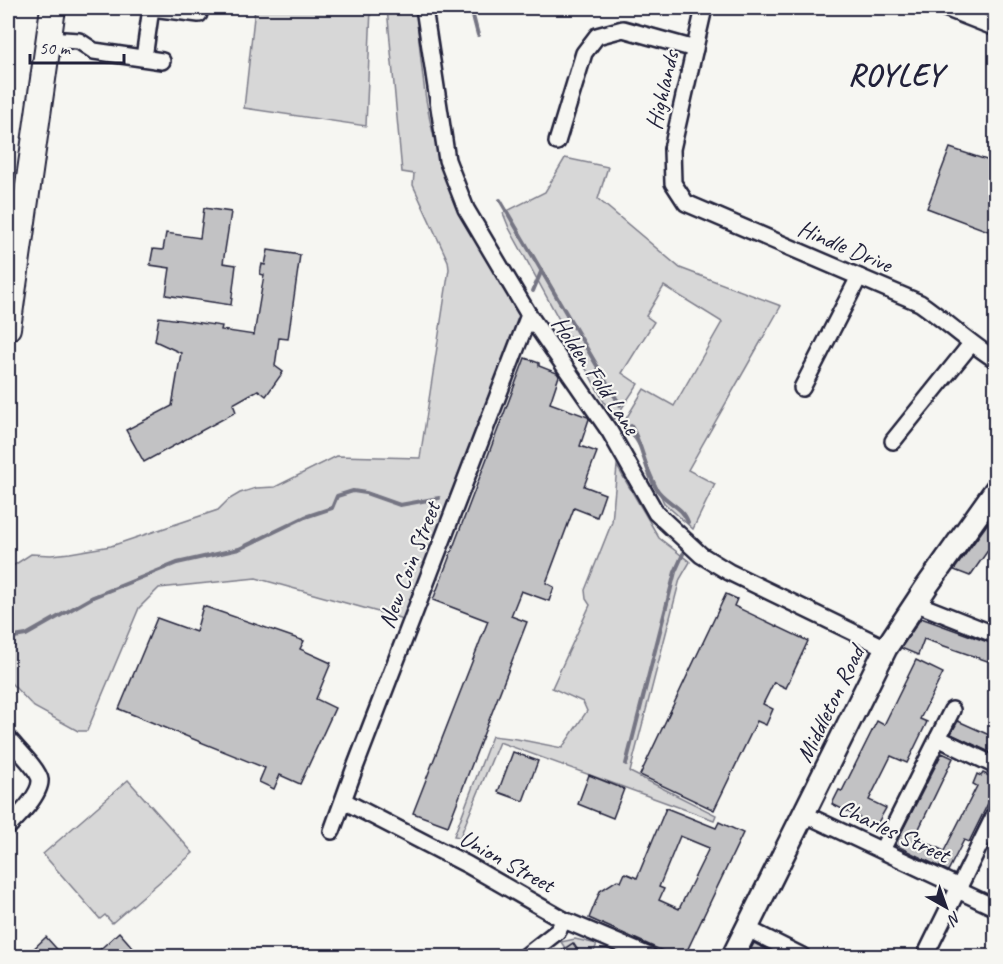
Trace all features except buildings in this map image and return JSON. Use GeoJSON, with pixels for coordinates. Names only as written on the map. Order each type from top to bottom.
{"type":"FeatureCollection","features":[{"type":"Feature","properties":{"kind":"main road"},"geometry":{"type":"LineString","coordinates":[[8,328],[53,8]]}},
{"type":"Feature","properties":{"kind":"main road","name":"Middleton Road"},"geometry":{"type":"LineString","coordinates":[[733,957],[886,648],[996,489]]}},
{"type":"Feature","properties":{"kind":"street"},"geometry":{"type":"LineString","coordinates":[[144,58],[152,8],[199,14]]}},
{"type":"Feature","properties":{"kind":"street","name":"Holden Fold Lane"},"geometry":{"type":"LineString","coordinates":[[424,8],[447,159],[466,209],[530,315],[610,432],[656,513],[701,555],[729,573],[886,648]]}},
{"type":"Feature","properties":{"kind":"street","name":"Highlands"},"geometry":{"type":"LineString","coordinates":[[673,183],[672,149],[704,8]]}},
{"type":"Feature","properties":{"kind":"street"},"geometry":{"type":"LineString","coordinates":[[945,8],[996,28]]}},
{"type":"Feature","properties":{"kind":"street"},"geometry":{"type":"LineString","coordinates":[[557,142],[584,53],[597,36],[623,28],[695,49]]}},
{"type":"Feature","properties":{"kind":"street"},"geometry":{"type":"LineString","coordinates":[[48,39],[79,41],[94,51],[162,61]]}},
{"type":"Feature","properties":{"kind":"street","name":"Hindle Drive"},"geometry":{"type":"LineString","coordinates":[[673,183],[686,203],[920,303],[996,360]]}},
{"type":"Feature","properties":{"kind":"street"},"geometry":{"type":"LineString","coordinates":[[802,388],[859,277]]}},
{"type":"Feature","properties":{"kind":"street","name":"New Coin Street"},"geometry":{"type":"LineString","coordinates":[[332,831],[530,315]]}},
{"type":"Feature","properties":{"kind":"street"},"geometry":{"type":"LineString","coordinates":[[893,441],[972,344]]}},
{"type":"Feature","properties":{"kind":"street"},"geometry":{"type":"LineString","coordinates":[[915,603],[996,635]]}},
{"type":"Feature","properties":{"kind":"street"},"geometry":{"type":"LineString","coordinates":[[882,850],[952,710]]}},
{"type":"Feature","properties":{"kind":"street"},"geometry":{"type":"LineString","coordinates":[[8,738],[38,774],[40,781],[38,791],[8,827]]}},
{"type":"Feature","properties":{"kind":"street"},"geometry":{"type":"LineString","coordinates":[[938,738],[996,766]]}},
{"type":"Feature","properties":{"kind":"street","name":"Union Street"},"geometry":{"type":"LineString","coordinates":[[344,801],[468,865],[564,920],[649,957]]}},
{"type":"Feature","properties":{"kind":"street"},"geometry":{"type":"LineString","coordinates":[[925,957],[996,812]]}},
{"type":"Feature","properties":{"kind":"street","name":"Charles Street"},"geometry":{"type":"LineString","coordinates":[[804,814],[882,850],[996,908]]}},
{"type":"Feature","properties":{"kind":"street"},"geometry":{"type":"LineString","coordinates":[[526,957],[558,931],[564,920]]}},
{"type":"Feature","properties":{"kind":"street"},"geometry":{"type":"LineString","coordinates":[[748,929],[802,956]]}},
{"type":"Feature","properties":{"kind":"shaded area"},"geometry":{"type":"Polygon","coordinates":[[[255,8],[371,8],[366,126],[244,108],[255,8]]]}},
{"type":"Feature","properties":{"kind":"shaded area"},"geometry":{"type":"Polygon","coordinates":[[[387,8],[416,8],[424,89],[437,148],[444,167],[526,316],[407,620],[256,578],[159,588],[139,608],[87,731],[78,731],[34,707],[8,680],[8,569],[31,554],[51,555],[111,546],[218,510],[240,493],[256,488],[275,487],[337,456],[420,458],[449,269],[448,261],[413,185],[414,174],[402,172],[387,8]]]}},
{"type":"Feature","properties":{"kind":"shaded area"},"geometry":{"type":"Polygon","coordinates":[[[565,158],[608,167],[598,199],[680,268],[781,306],[688,470],[715,484],[693,529],[664,503],[639,446],[624,422],[644,389],[674,406],[722,322],[664,286],[646,316],[654,322],[622,373],[638,384],[614,420],[509,228],[503,213],[545,192],[565,158]]]}},
{"type":"Feature","properties":{"kind":"shaded area"},"geometry":{"type":"Polygon","coordinates":[[[617,466],[659,538],[690,562],[680,579],[630,772],[716,815],[714,820],[499,742],[460,837],[454,836],[492,736],[562,748],[587,711],[583,702],[552,688],[590,605],[586,599],[585,590],[612,522],[617,466]]]}},
{"type":"Feature","properties":{"kind":"shaded area"},"geometry":{"type":"Polygon","coordinates":[[[128,780],[193,853],[112,923],[105,915],[100,919],[43,854],[128,780]]]}},
{"type":"Feature","properties":{"kind":"shaded area"},"geometry":{"type":"Polygon","coordinates":[[[575,939],[597,944],[592,956],[580,956],[573,943],[565,948],[561,942],[575,939]]]}},
{"type":"Feature","properties":{"kind":"waterway"},"geometry":{"type":"LineString","coordinates":[[471,8],[478,35]]}},
{"type":"Feature","properties":{"kind":"waterway"},"geometry":{"type":"LineString","coordinates":[[500,200],[620,405]]}},
{"type":"Feature","properties":{"kind":"waterway"},"geometry":{"type":"LineString","coordinates":[[533,291],[541,272]]}},
{"type":"Feature","properties":{"kind":"waterway"},"geometry":{"type":"LineString","coordinates":[[631,426],[656,488],[682,512],[688,522]]}},
{"type":"Feature","properties":{"kind":"waterway"},"geometry":{"type":"LineString","coordinates":[[8,638],[26,635],[93,597],[177,563],[239,549],[305,517],[332,508],[337,496],[353,491],[400,505],[439,498]]}},
{"type":"Feature","properties":{"kind":"waterway"},"geometry":{"type":"LineString","coordinates":[[626,764],[675,572],[683,554]]}},
{"type":"Feature","properties":{"kind":"district","name":"ROYLEY"},"geometry":{"type":"Point","coordinates":[896,75]}}]}
